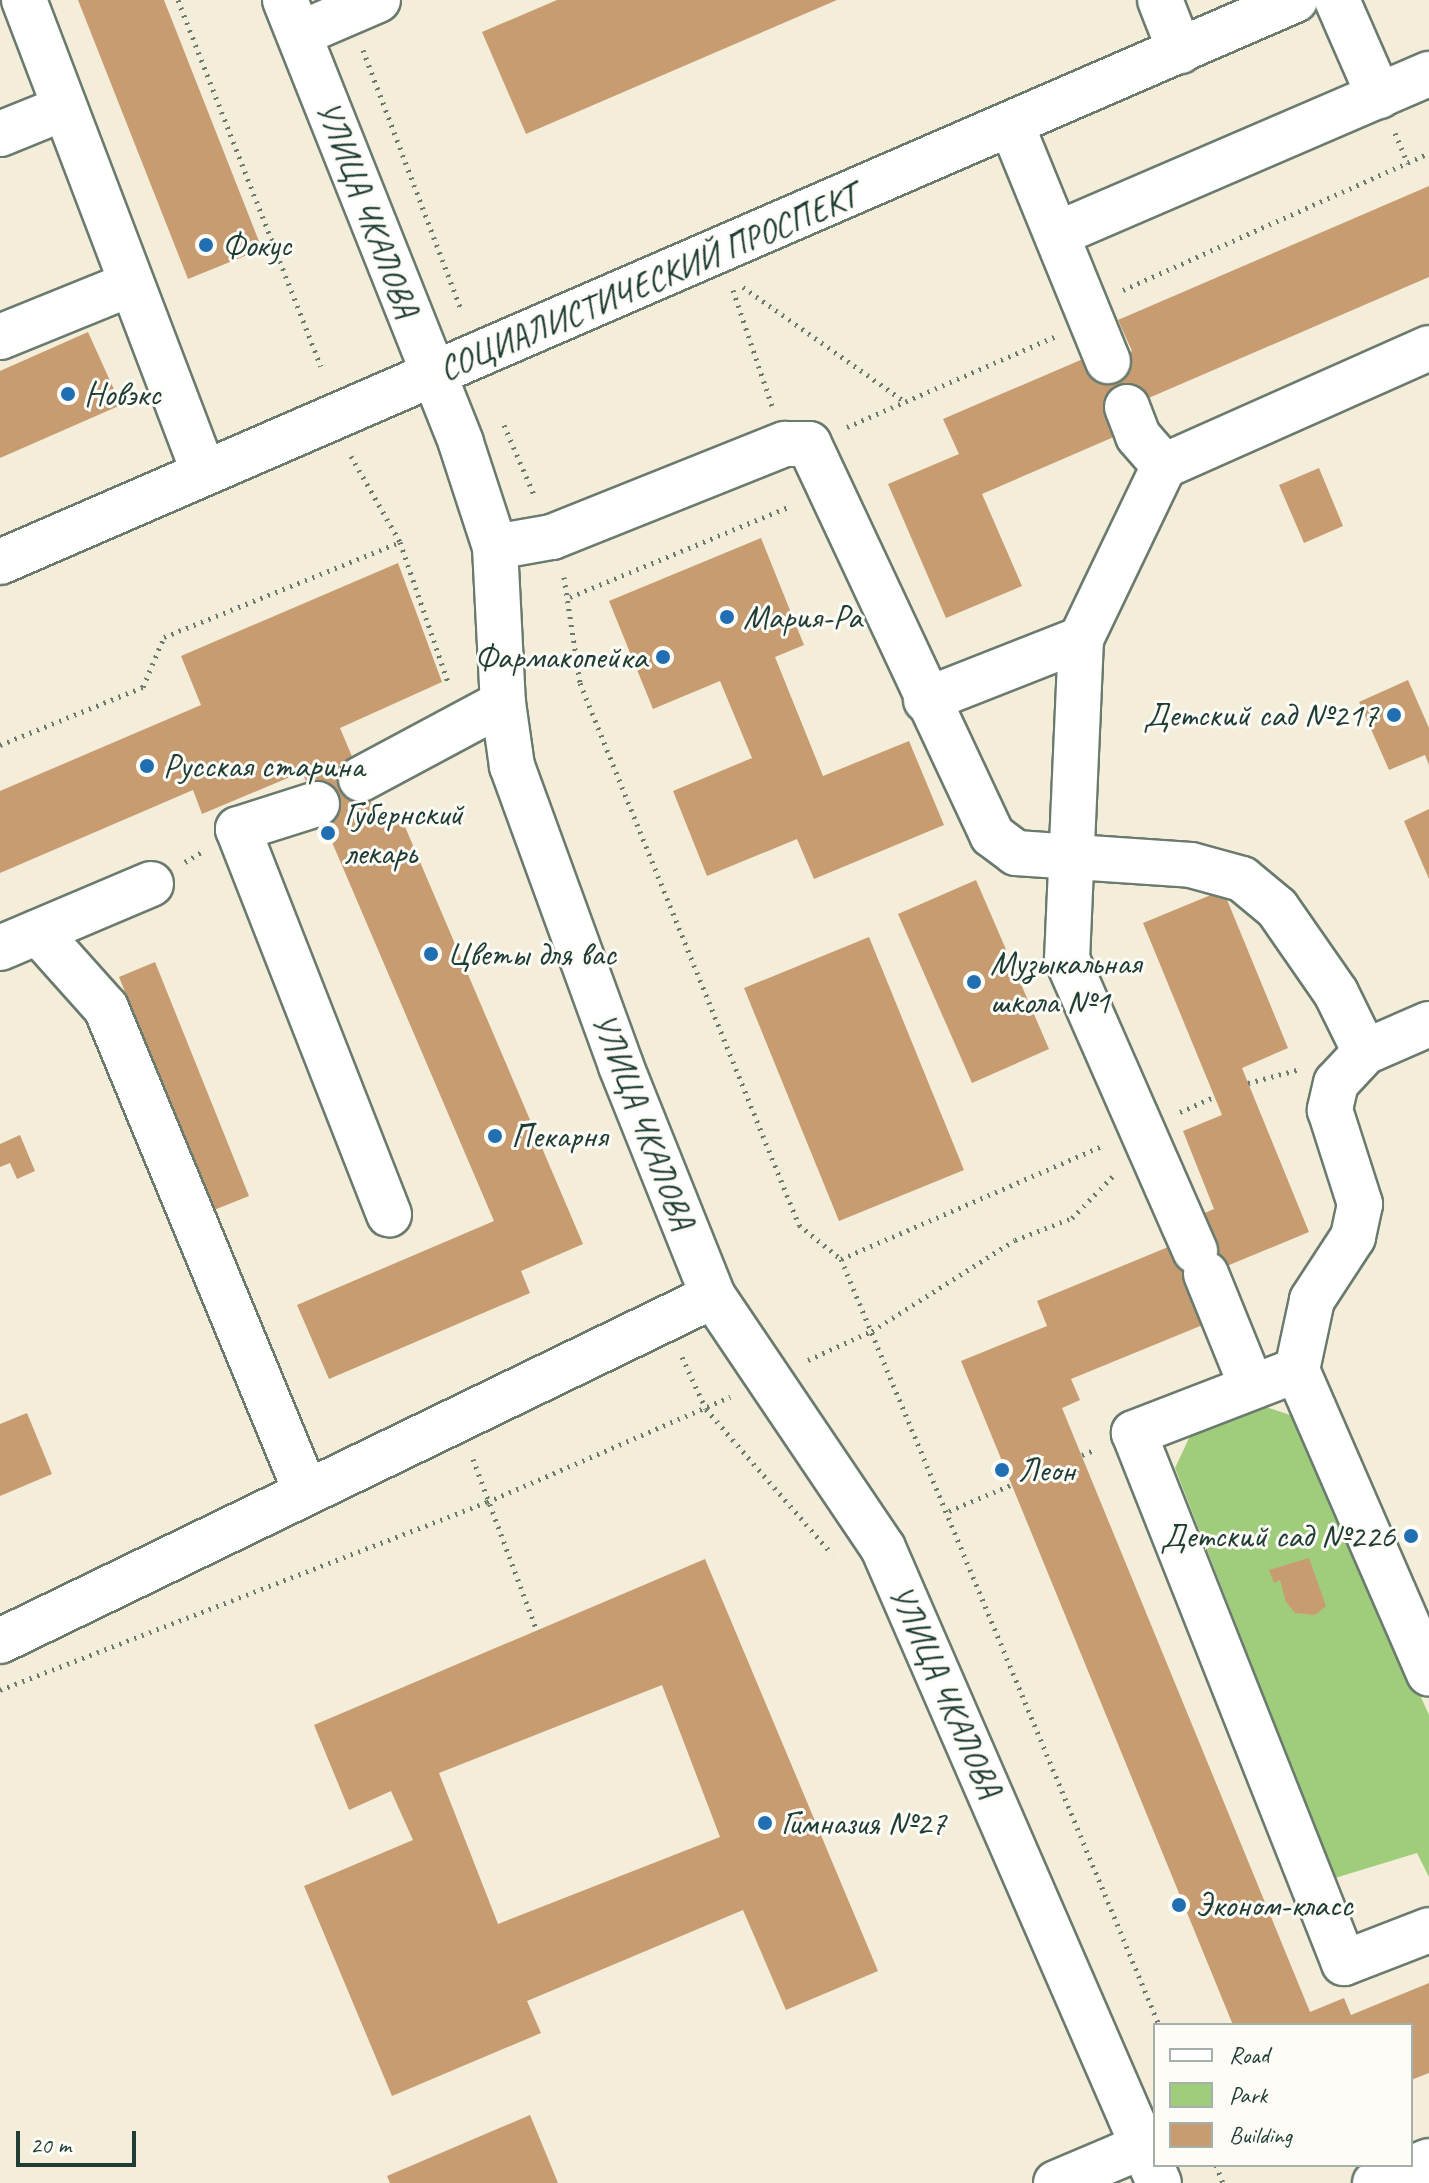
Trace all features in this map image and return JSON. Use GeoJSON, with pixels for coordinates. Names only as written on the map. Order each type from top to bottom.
{"type":"FeatureCollection","features":[{"type":"Feature","properties":{"kind":"street"},"geometry":{"type":"LineString","coordinates":[[24,0],[128,285],[204,473]]}},
{"type":"Feature","properties":{"kind":"street"},"geometry":{"type":"LineString","coordinates":[[1160,0],[1180,51]]}},
{"type":"Feature","properties":{"kind":"street","name":"СОЦИАЛИСТИЧЕСКИЙ ПРОСПЕКТ"},"geometry":{"type":"LineString","coordinates":[[0,562],[1012,126],[1295,0]]}},
{"type":"Feature","properties":{"kind":"street"},"geometry":{"type":"LineString","coordinates":[[1337,0],[1379,96]]}},
{"type":"Feature","properties":{"kind":"street"},"geometry":{"type":"LineString","coordinates":[[292,17],[364,6]]}},
{"type":"Feature","properties":{"kind":"street","name":"УЛИЦА ЧКАЛОВА"},"geometry":{"type":"LineString","coordinates":[[292,17],[433,373],[495,547],[503,703],[512,766],[621,1066],[713,1296],[766,1379],[883,1548],[1151,2165]]}},
{"type":"Feature","properties":{"kind":"street"},"geometry":{"type":"LineString","coordinates":[[1057,234],[1429,74]]}},
{"type":"Feature","properties":{"kind":"street"},"geometry":{"type":"LineString","coordinates":[[0,134],[64,108]]}},
{"type":"Feature","properties":{"kind":"street"},"geometry":{"type":"LineString","coordinates":[[1012,126],[1108,361]]}},
{"type":"Feature","properties":{"kind":"street"},"geometry":{"type":"LineString","coordinates":[[0,337],[128,285]]}},
{"type":"Feature","properties":{"kind":"street"},"geometry":{"type":"LineString","coordinates":[[1251,1385],[1201,1263],[1067,959],[1068,856],[1081,639],[1164,466],[1429,348]]}},
{"type":"Feature","properties":{"kind":"street"},"geometry":{"type":"LineString","coordinates":[[1127,407],[1138,436],[1164,466]]}},
{"type":"Feature","properties":{"kind":"street"},"geometry":{"type":"LineString","coordinates":[[495,547],[552,537],[797,444],[992,835],[1016,853],[1191,865],[1242,879],[1277,908],[1336,993],[1365,1052]]}},
{"type":"Feature","properties":{"kind":"street"},"geometry":{"type":"LineString","coordinates":[[926,700],[1081,639]]}},
{"type":"Feature","properties":{"kind":"street"},"geometry":{"type":"LineString","coordinates":[[361,779],[503,703]]}},
{"type":"Feature","properties":{"kind":"street"},"geometry":{"type":"LineString","coordinates":[[317,804],[238,829],[389,1214]]}},
{"type":"Feature","properties":{"kind":"street"},"geometry":{"type":"LineString","coordinates":[[151,884],[19,940],[106,1008],[306,1492]]}},
{"type":"Feature","properties":{"kind":"street"},"geometry":{"type":"LineString","coordinates":[[1429,1024],[1365,1052],[1336,1083],[1330,1110],[1360,1204],[1353,1237],[1312,1300],[1297,1370],[1429,1673]]}},
{"type":"Feature","properties":{"kind":"street"},"geometry":{"type":"LineString","coordinates":[[0,1641],[713,1296]]}},
{"type":"Feature","properties":{"kind":"street"},"geometry":{"type":"LineString","coordinates":[[1297,1370],[1251,1385],[1134,1433],[1344,1963],[1429,1930]]}},
{"type":"Feature","properties":{"kind":"street"},"geometry":{"type":"LineString","coordinates":[[1375,2183],[1429,2161]]}},
{"type":"Feature","properties":{"kind":"street"},"geometry":{"type":"LineString","coordinates":[[1056,2183],[1151,2165]]}},
{"type":"Feature","properties":{"kind":"path"},"geometry":{"type":"LineString","coordinates":[[178,0],[321,366]]}},
{"type":"Feature","properties":{"kind":"path"},"geometry":{"type":"LineString","coordinates":[[364,6],[461,309]]}},
{"type":"Feature","properties":{"kind":"path"},"geometry":{"type":"LineString","coordinates":[[905,402],[729,277],[797,444],[905,402],[1092,321],[1113,294],[1429,153]]}},
{"type":"Feature","properties":{"kind":"path"},"geometry":{"type":"LineString","coordinates":[[504,425],[552,537],[570,597],[580,683],[799,1225],[841,1259],[949,1511],[1158,2023]]}},
{"type":"Feature","properties":{"kind":"path"},"geometry":{"type":"LineString","coordinates":[[570,597],[793,505]]}},
{"type":"Feature","properties":{"kind":"path"},"geometry":{"type":"LineString","coordinates":[[0,745],[143,687],[164,637],[400,542]]}},
{"type":"Feature","properties":{"kind":"path"},"geometry":{"type":"LineString","coordinates":[[151,884],[238,829]]}},
{"type":"Feature","properties":{"kind":"path"},"geometry":{"type":"LineString","coordinates":[[0,1690],[487,1502],[872,1331],[1015,1240],[1072,1218],[1106,1188],[1141,1129]]}},
{"type":"Feature","properties":{"kind":"path"},"geometry":{"type":"LineString","coordinates":[[841,1259],[1005,1188]]}},
{"type":"Feature","properties":{"kind":"path"},"geometry":{"type":"LineString","coordinates":[[460,1420],[487,1502],[537,1631]]}},
{"type":"Feature","properties":{"kind":"path"},"geometry":{"type":"LineString","coordinates":[[949,1511],[1011,1485]]}},
{"type":"Feature","properties":{"kind":"green space"},"geometry":{"type":"Polygon","coordinates":[[[1257,1404],[1296,1417],[1429,1715],[1429,1877],[1417,1853],[1335,1878],[1175,1468],[1190,1436],[1257,1404]]]}},
{"type":"Feature","properties":{"kind":"building"},"geometry":{"type":"Polygon","coordinates":[[[78,0],[164,0],[262,249],[188,279],[78,0]]]}},
{"type":"Feature","properties":{"kind":"building"},"geometry":{"type":"Polygon","coordinates":[[[557,0],[837,0],[526,134],[482,32],[557,0]]]}},
{"type":"Feature","properties":{"kind":"building"},"geometry":{"type":"Polygon","coordinates":[[[1429,186],[1429,277],[1107,416],[1116,436],[982,494],[1022,586],[946,618],[888,484],[959,454],[943,419],[1083,359],[1088,370],[1132,351],[1118,320],[1429,186]]]}},
{"type":"Feature","properties":{"kind":"building"},"geometry":{"type":"Polygon","coordinates":[[[88,332],[121,405],[0,458],[0,371],[88,332]]]}},
{"type":"Feature","properties":{"kind":"building"},"geometry":{"type":"Polygon","coordinates":[[[1319,468],[1343,526],[1304,543],[1279,485],[1319,468]]]}},
{"type":"Feature","properties":{"kind":"building"},"geometry":{"type":"Polygon","coordinates":[[[761,538],[804,645],[775,657],[823,776],[909,741],[944,825],[814,879],[797,839],[707,876],[673,791],[752,758],[720,681],[653,709],[609,601],[761,538]]]}},
{"type":"Feature","properties":{"kind":"building"},"geometry":{"type":"Polygon","coordinates":[[[398,563],[442,682],[340,728],[380,823],[400,815],[583,1244],[521,1271],[530,1293],[329,1379],[297,1305],[494,1221],[302,772],[202,814],[193,790],[0,873],[0,791],[201,705],[181,656],[398,563]]]}},
{"type":"Feature","properties":{"kind":"building","name":"Детский сад №217"},"geometry":{"type":"Polygon","coordinates":[[[1408,680],[1429,728],[1429,765],[1425,755],[1389,770],[1359,702],[1408,680]]]}},
{"type":"Feature","properties":{"kind":"building","name":"Детский сад №217"},"geometry":{"type":"Polygon","coordinates":[[[1429,809],[1429,879],[1404,821],[1429,809]]]}},
{"type":"Feature","properties":{"kind":"building","name":"Музыкальная школа №1"},"geometry":{"type":"Polygon","coordinates":[[[976,880],[1049,1049],[972,1083],[898,914],[976,880]]]}},
{"type":"Feature","properties":{"kind":"building"},"geometry":{"type":"Polygon","coordinates":[[[1223,890],[1288,1048],[1242,1068],[1309,1232],[1193,1280],[1210,1322],[1071,1379],[1080,1400],[1062,1408],[1310,2012],[1344,1998],[1351,2015],[1429,1983],[1429,2073],[1413,2079],[1413,2023],[1232,2023],[961,1361],[1047,1326],[1037,1301],[1178,1243],[1198,1216],[1214,1209],[1183,1131],[1222,1115],[1143,923],[1223,890]]]}},
{"type":"Feature","properties":{"kind":"building"},"geometry":{"type":"Polygon","coordinates":[[[869,937],[964,1170],[839,1221],[744,988],[869,937]]]}},
{"type":"Feature","properties":{"kind":"building"},"geometry":{"type":"Polygon","coordinates":[[[155,962],[249,1196],[214,1210],[119,977],[155,962]]]}},
{"type":"Feature","properties":{"kind":"building"},"geometry":{"type":"Polygon","coordinates":[[[20,1135],[35,1171],[17,1179],[10,1163],[0,1167],[0,1144],[20,1135]]]}},
{"type":"Feature","properties":{"kind":"building"},"geometry":{"type":"Polygon","coordinates":[[[27,1413],[52,1474],[0,1496],[0,1424],[27,1413]]]}},
{"type":"Feature","properties":{"kind":"building"},"geometry":{"type":"Polygon","coordinates":[[[1309,1558],[1326,1606],[1315,1615],[1295,1613],[1286,1602],[1280,1580],[1274,1583],[1269,1570],[1309,1558]]]}},
{"type":"Feature","properties":{"kind":"building","name":"Гимназия №27"},"geometry":{"type":"Polygon","coordinates":[[[705,1559],[878,1971],[786,2010],[743,1910],[527,2001],[541,2033],[392,2096],[304,1886],[413,1840],[391,1791],[349,1810],[314,1725],[705,1559]],[[662,1685],[439,1773],[498,1924],[720,1837],[662,1685]]]}},
{"type":"Feature","properties":{"kind":"building"},"geometry":{"type":"Polygon","coordinates":[[[530,2115],[558,2183],[390,2183],[387,2176],[530,2115]]]}},
{"type":"Feature","properties":{"kind":"place","name":"Фокус"},"geometry":{"type":"Point","coordinates":[206,245]}},
{"type":"Feature","properties":{"kind":"place","name":"Новэкс"},"geometry":{"type":"Point","coordinates":[68,394]}},
{"type":"Feature","properties":{"kind":"place","name":"Мария-Ра"},"geometry":{"type":"Point","coordinates":[727,617]}},
{"type":"Feature","properties":{"kind":"place","name":"Фармакопейка"},"geometry":{"type":"Point","coordinates":[663,657]}},
{"type":"Feature","properties":{"kind":"place","name":"Детский сад №217"},"geometry":{"type":"Point","coordinates":[1394,715]}},
{"type":"Feature","properties":{"kind":"place","name":"Русская старина"},"geometry":{"type":"Point","coordinates":[147,766]}},
{"type":"Feature","properties":{"kind":"place","name":"Губернский лекарь"},"geometry":{"type":"Point","coordinates":[328,833]}},
{"type":"Feature","properties":{"kind":"place","name":"Цветы для вас"},"geometry":{"type":"Point","coordinates":[431,954]}},
{"type":"Feature","properties":{"kind":"place","name":"Музыкальная школа №1"},"geometry":{"type":"Point","coordinates":[974,982]}},
{"type":"Feature","properties":{"kind":"place","name":"Пекарня"},"geometry":{"type":"Point","coordinates":[495,1136]}},
{"type":"Feature","properties":{"kind":"place","name":"Леон"},"geometry":{"type":"Point","coordinates":[1002,1470]}},
{"type":"Feature","properties":{"kind":"place","name":"Детский сад №226"},"geometry":{"type":"Point","coordinates":[1411,1536]}},
{"type":"Feature","properties":{"kind":"place","name":"Гимназия №27"},"geometry":{"type":"Point","coordinates":[765,1823]}},
{"type":"Feature","properties":{"kind":"place","name":"Эконом-класс"},"geometry":{"type":"Point","coordinates":[1179,1905]}}]}
